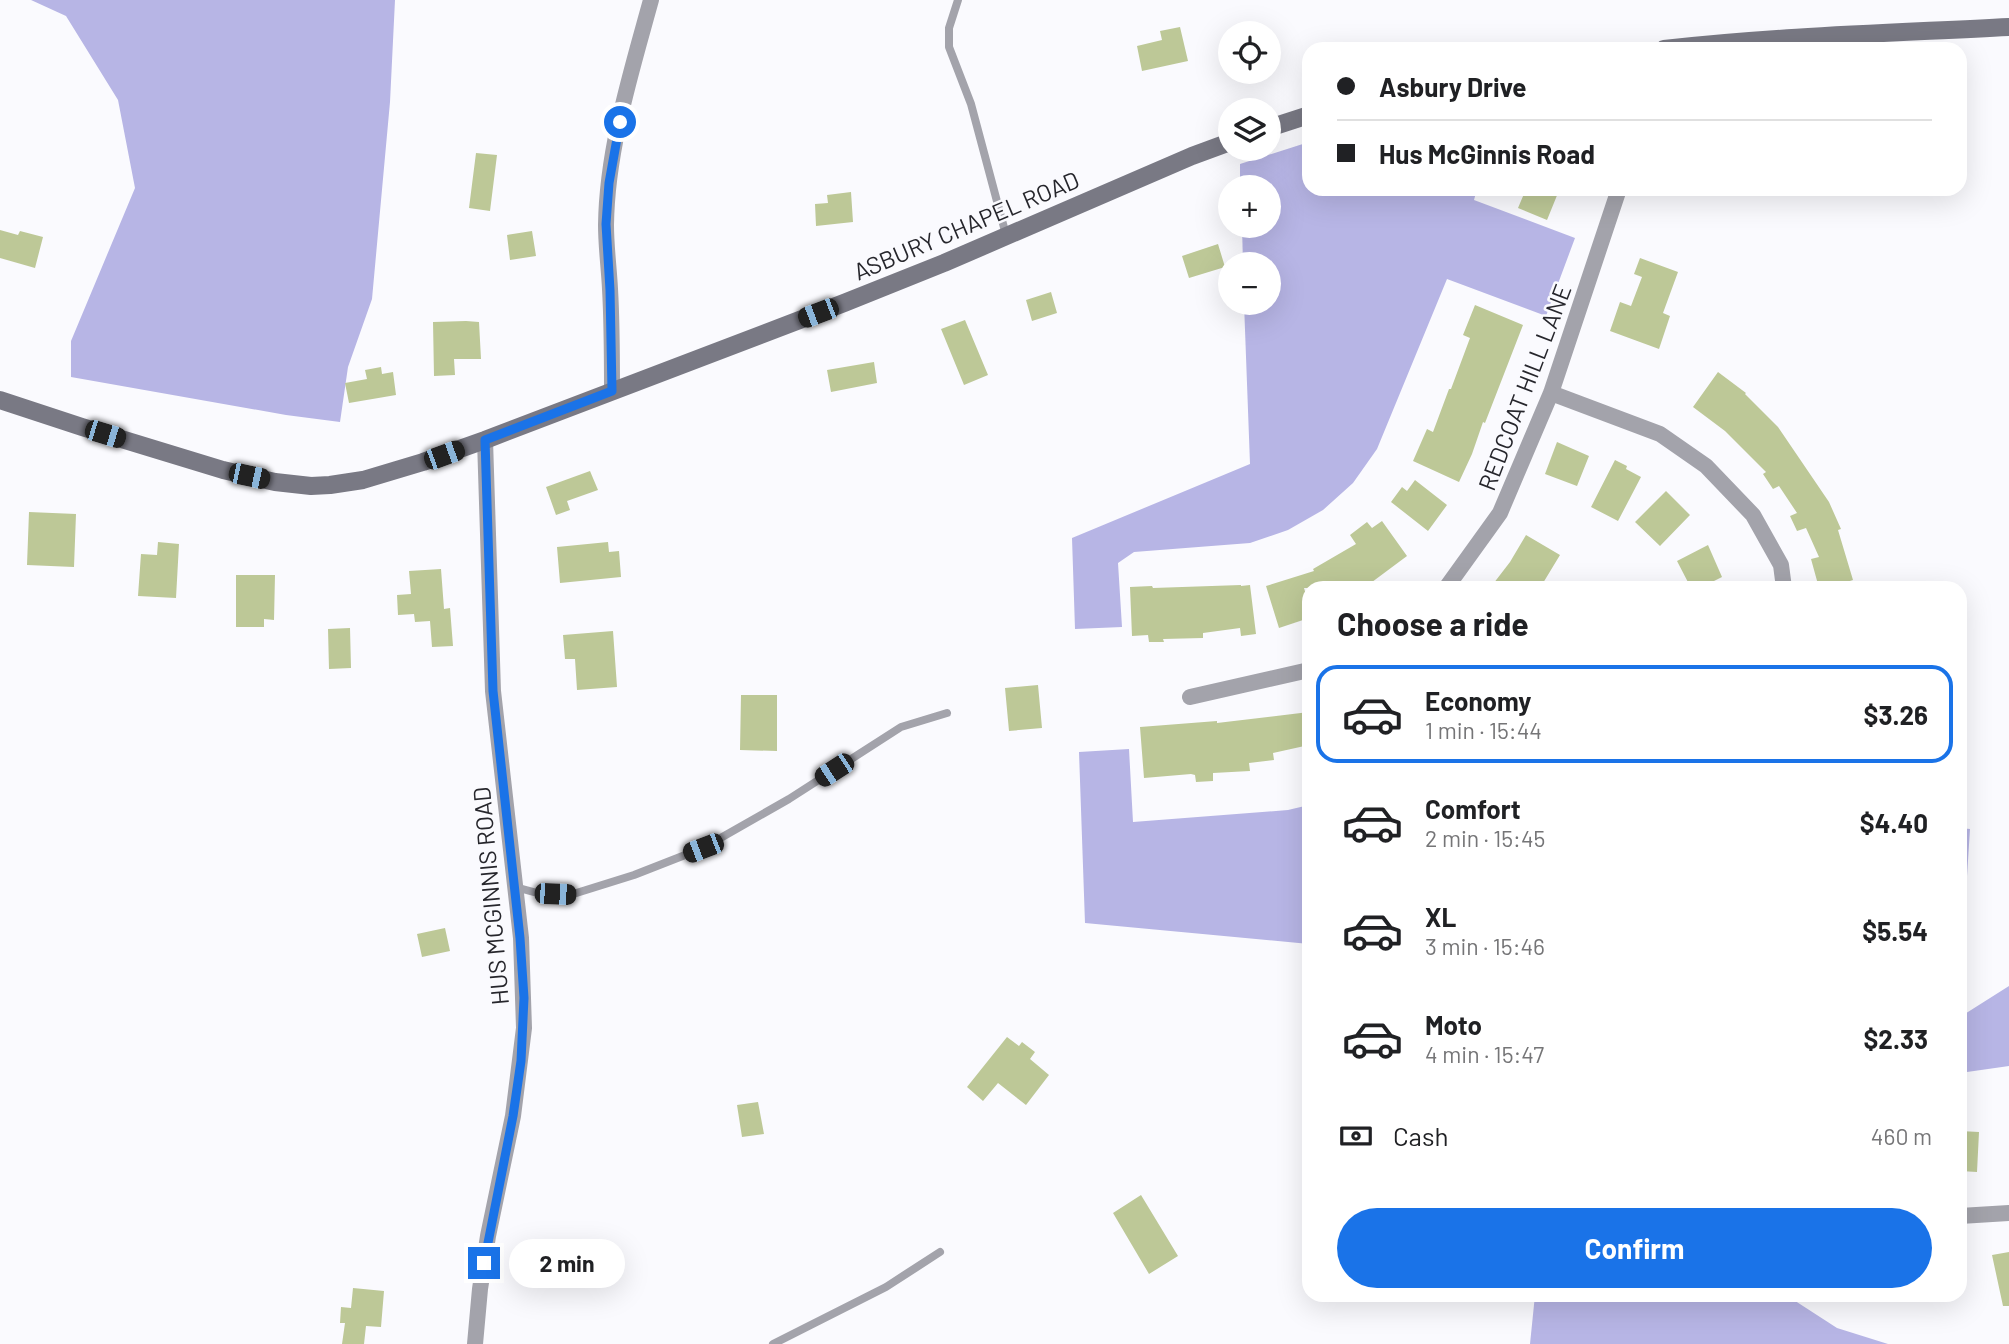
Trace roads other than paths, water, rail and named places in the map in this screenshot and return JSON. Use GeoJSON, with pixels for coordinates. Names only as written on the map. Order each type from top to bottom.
{"type":"FeatureCollection","features":[{"type":"Feature","properties":{"kind":"main road"},"geometry":{"type":"LineString","coordinates":[[1740,42],[2009,27]]}},
{"type":"Feature","properties":{"kind":"main road"},"geometry":{"type":"LineString","coordinates":[[1281,124],[1302,117]]}},
{"type":"Feature","properties":{"kind":"main road","name":"ASBURY CHAPEL ROAD"},"geometry":{"type":"LineString","coordinates":[[0,400],[222,470],[275,482],[330,485],[363,480],[485,440],[844,303],[1218,147]]}},
{"type":"Feature","properties":{"kind":"street"},"geometry":{"type":"LineString","coordinates":[[612,391],[606,224],[609,183],[625,100],[651,0]]}},
{"type":"Feature","properties":{"kind":"street","name":"REDCOAT HILL LANE"},"geometry":{"type":"LineString","coordinates":[[1451,581],[1500,513],[1551,393],[1617,196]]}},
{"type":"Feature","properties":{"kind":"street"},"geometry":{"type":"LineString","coordinates":[[1551,393],[1660,434],[1706,466],[1753,515],[1781,565],[1783,581]]}},
{"type":"Feature","properties":{"kind":"street","name":"HUS MCGINNIS ROAD"},"geometry":{"type":"LineString","coordinates":[[475,1344],[488,1237],[513,1116],[523,1039],[524,998],[515,887],[493,691],[485,440]]}},
{"type":"Feature","properties":{"kind":"street"},"geometry":{"type":"LineString","coordinates":[[1190,697],[1302,672]]}},
{"type":"Feature","properties":{"kind":"street"},"geometry":{"type":"LineString","coordinates":[[1967,1216],[2009,1213]]}},
{"type":"Feature","properties":{"kind":"lane"},"geometry":{"type":"LineString","coordinates":[[958,0],[949,28],[949,47],[971,104],[1007,236]]}},
{"type":"Feature","properties":{"kind":"lane"},"geometry":{"type":"LineString","coordinates":[[515,887],[541,894],[570,895],[634,875],[703,848],[789,799],[901,727],[947,713]]}},
{"type":"Feature","properties":{"kind":"lane"},"geometry":{"type":"LineString","coordinates":[[773,1344],[886,1287],[940,1252]]}}]}
